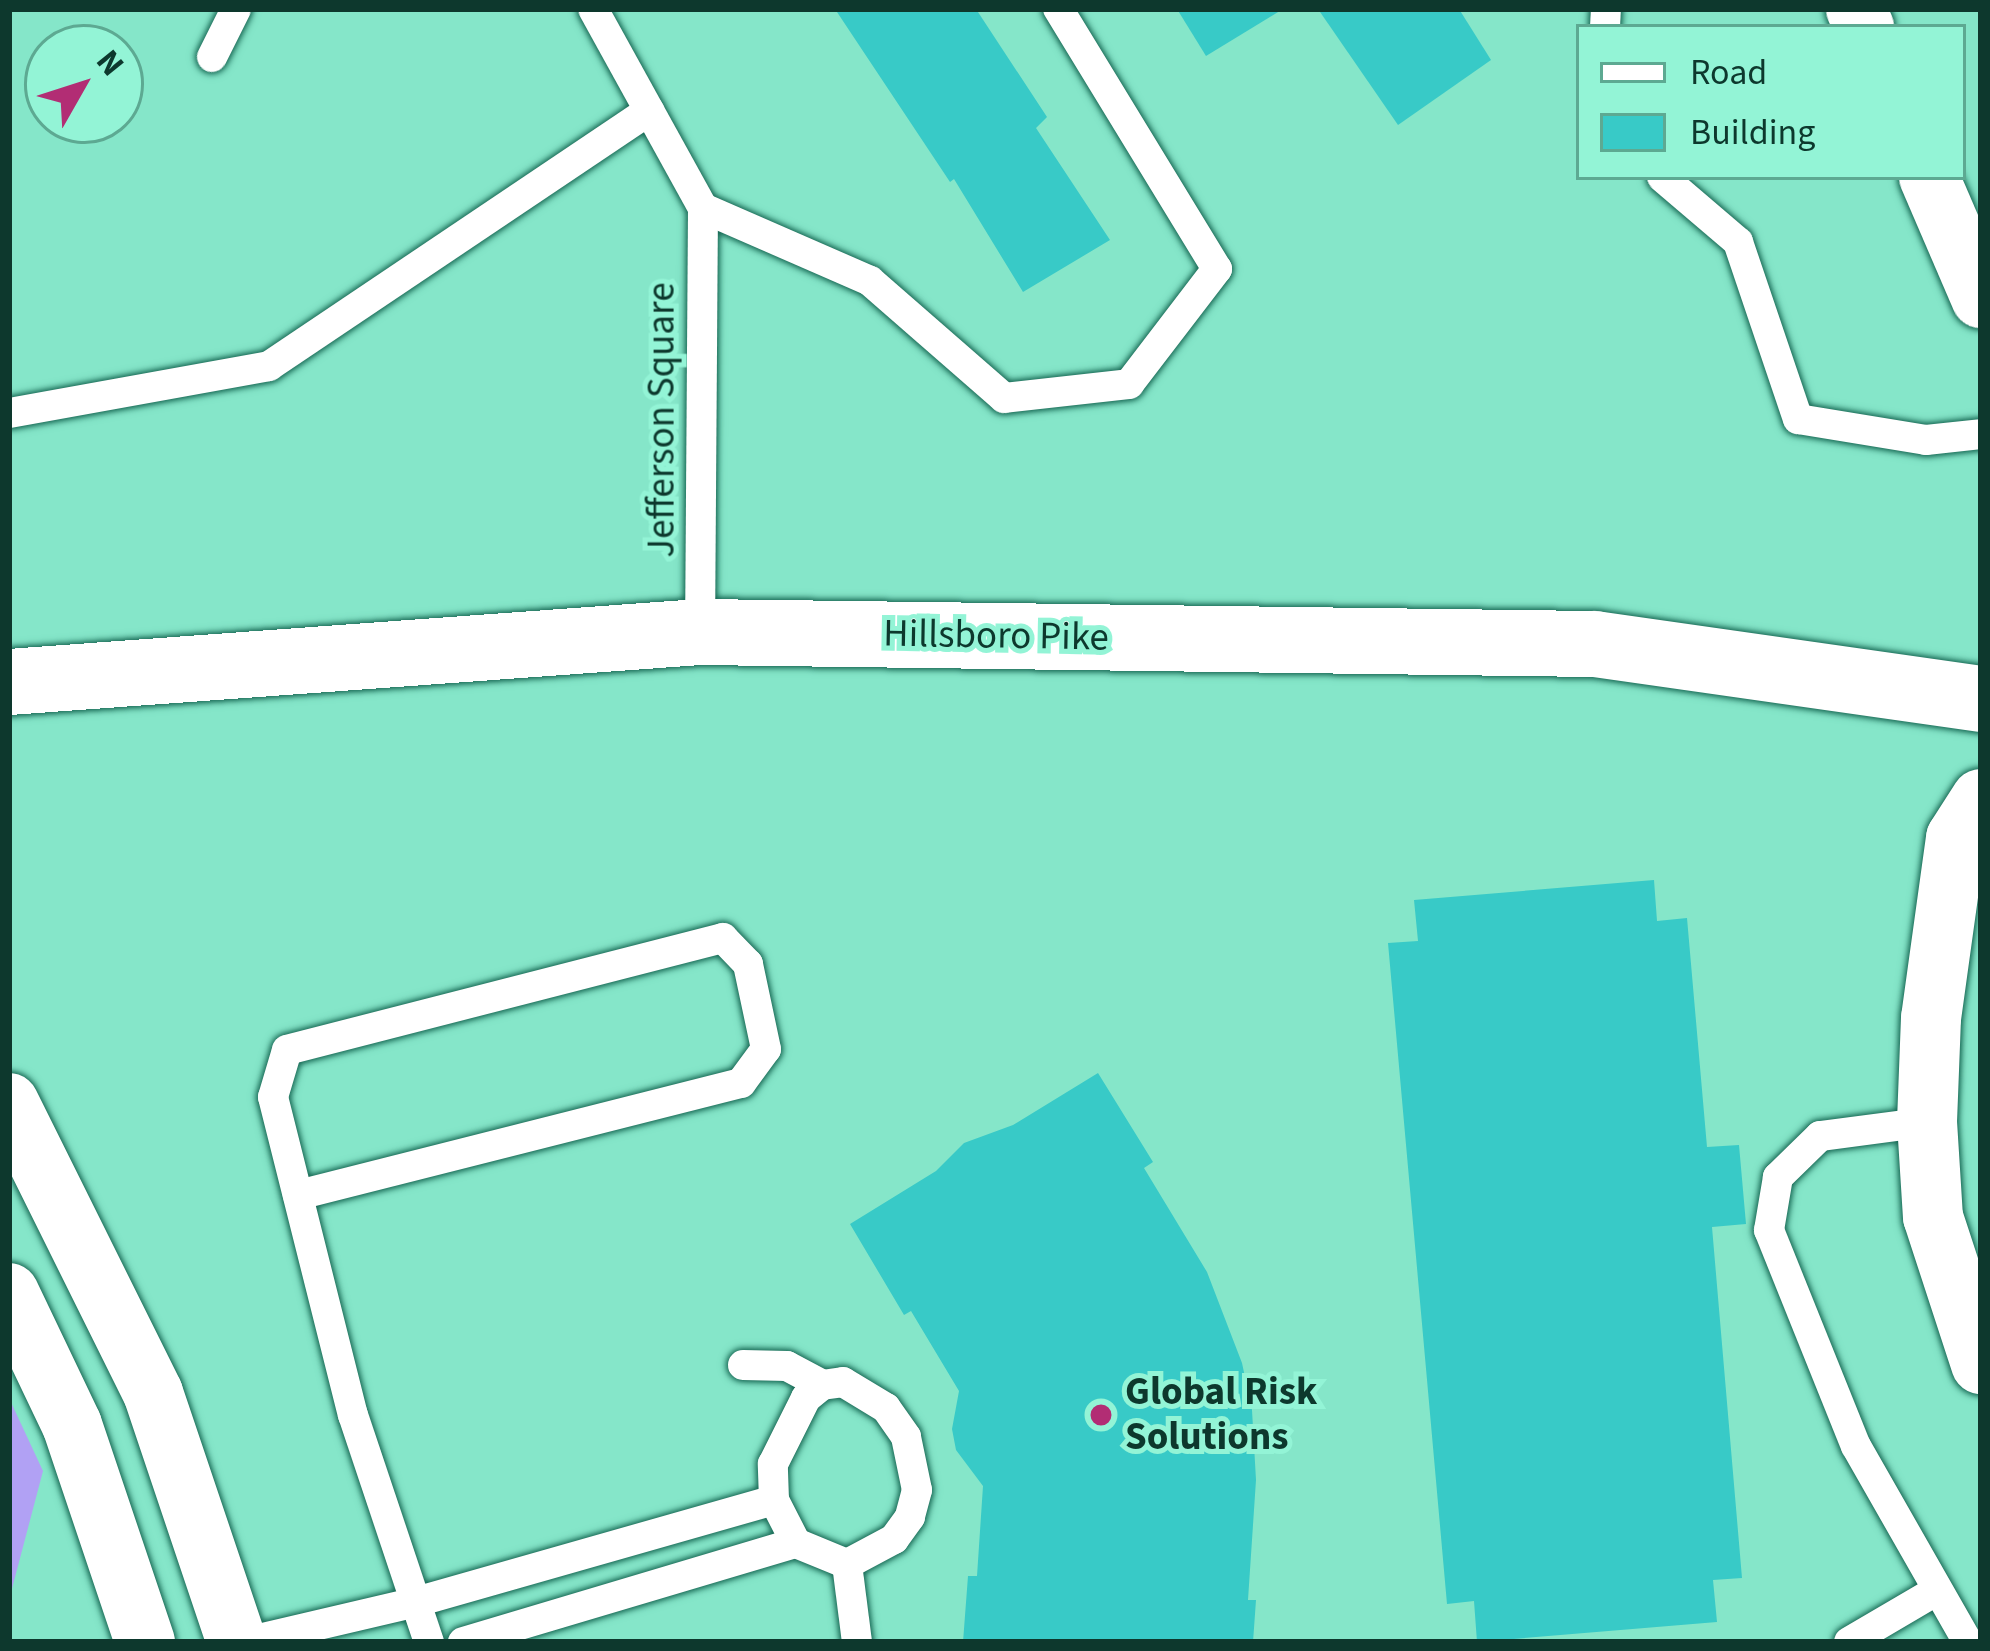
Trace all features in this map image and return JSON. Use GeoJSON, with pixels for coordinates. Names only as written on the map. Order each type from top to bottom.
{"type":"FeatureCollection","features":[{"type":"Feature","properties":{"kind":"main road","name":"Hillsboro Pike"},"geometry":{"type":"LineString","coordinates":[[9,682],[700,632],[1595,644],[1981,699]]}},
{"type":"Feature","properties":{"kind":"street"},"geometry":{"type":"LineString","coordinates":[[1929,180],[1981,298]]}},
{"type":"Feature","properties":{"kind":"street"},"geometry":{"type":"LineString","coordinates":[[1981,799],[1956,838],[1931,1018],[1927,1122],[1933,1216],[1981,1364]]}},
{"type":"Feature","properties":{"kind":"street"},"geometry":{"type":"LineString","coordinates":[[9,1103],[153,1393],[242,1642]]}},
{"type":"Feature","properties":{"kind":"street"},"geometry":{"type":"LineString","coordinates":[[9,1293],[72,1425],[145,1642]]}},
{"type":"Feature","properties":{"kind":"lane"},"geometry":{"type":"LineString","coordinates":[[212,57],[236,9]]}},
{"type":"Feature","properties":{"kind":"lane","name":"Jefferson Square"},"geometry":{"type":"LineString","coordinates":[[593,9],[703,208],[700,632]]}},
{"type":"Feature","properties":{"kind":"lane"},"geometry":{"type":"LineString","coordinates":[[703,208],[870,281],[1004,398],[1129,384],[1217,269],[1058,9]]}},
{"type":"Feature","properties":{"kind":"lane"},"geometry":{"type":"LineString","coordinates":[[9,413],[269,366],[649,111]]}},
{"type":"Feature","properties":{"kind":"lane"},"geometry":{"type":"LineString","coordinates":[[1666,180],[1738,242],[1798,419],[1926,440],[1981,434]]}},
{"type":"Feature","properties":{"kind":"lane"},"geometry":{"type":"LineString","coordinates":[[298,1196],[741,1083],[766,1049],[748,964],[723,938],[287,1050],[273,1097],[353,1415],[429,1642]]}},
{"type":"Feature","properties":{"kind":"lane"},"geometry":{"type":"LineString","coordinates":[[1927,1122],[1820,1136],[1778,1177],[1769,1230],[1856,1446],[1968,1642]]}},
{"type":"Feature","properties":{"kind":"lane"},"geometry":{"type":"LineString","coordinates":[[463,1642],[796,1544],[847,1564],[872,1555],[902,1528],[917,1490],[916,1462],[886,1408],[844,1382],[822,1384],[787,1366],[743,1365]]}},
{"type":"Feature","properties":{"kind":"lane"},"geometry":{"type":"LineString","coordinates":[[796,1544],[774,1500],[772,1464],[806,1398],[822,1384]]}},
{"type":"Feature","properties":{"kind":"lane"},"geometry":{"type":"LineString","coordinates":[[242,1642],[416,1602],[774,1500]]}},
{"type":"Feature","properties":{"kind":"lane"},"geometry":{"type":"LineString","coordinates":[[847,1564],[857,1642]]}},
{"type":"Feature","properties":{"kind":"lane"},"geometry":{"type":"LineString","coordinates":[[1849,1642],[1936,1591]]}},
{"type":"Feature","properties":{"kind":"shaded area"},"geometry":{"type":"Polygon","coordinates":[[[9,1398],[43,1471],[9,1600],[9,1398]]]}},
{"type":"Feature","properties":{"kind":"building"},"geometry":{"type":"Polygon","coordinates":[[[835,9],[976,9],[1047,117],[1036,128],[1110,240],[1023,292],[954,179],[950,182],[835,9]]]}},
{"type":"Feature","properties":{"kind":"building"},"geometry":{"type":"Polygon","coordinates":[[[1177,9],[1283,9],[1206,56],[1177,9]]]}},
{"type":"Feature","properties":{"kind":"building"},"geometry":{"type":"Polygon","coordinates":[[[1318,9],[1459,9],[1491,60],[1398,125],[1318,9]]]}},
{"type":"Feature","properties":{"kind":"building"},"geometry":{"type":"Polygon","coordinates":[[[1654,880],[1657,921],[1687,918],[1707,1147],[1739,1145],[1746,1224],[1712,1227],[1742,1578],[1713,1580],[1717,1622],[1477,1642],[1474,1601],[1447,1604],[1388,943],[1418,941],[1414,900],[1654,880]]]}},
{"type":"Feature","properties":{"kind":"building"},"geometry":{"type":"Polygon","coordinates":[[[1098,1073],[1153,1162],[1144,1168],[1207,1272],[1242,1363],[1252,1410],[1256,1480],[1248,1600],[1256,1600],[1253,1642],[963,1642],[968,1576],[977,1576],[983,1486],[956,1450],[952,1429],[959,1391],[911,1311],[904,1315],[850,1224],[936,1171],[964,1143],[1013,1125],[1098,1073]]]}},
{"type":"Feature","properties":{"kind":"place","name":"Global Risk Solutions"},"geometry":{"type":"Point","coordinates":[1101,1415]}}]}
